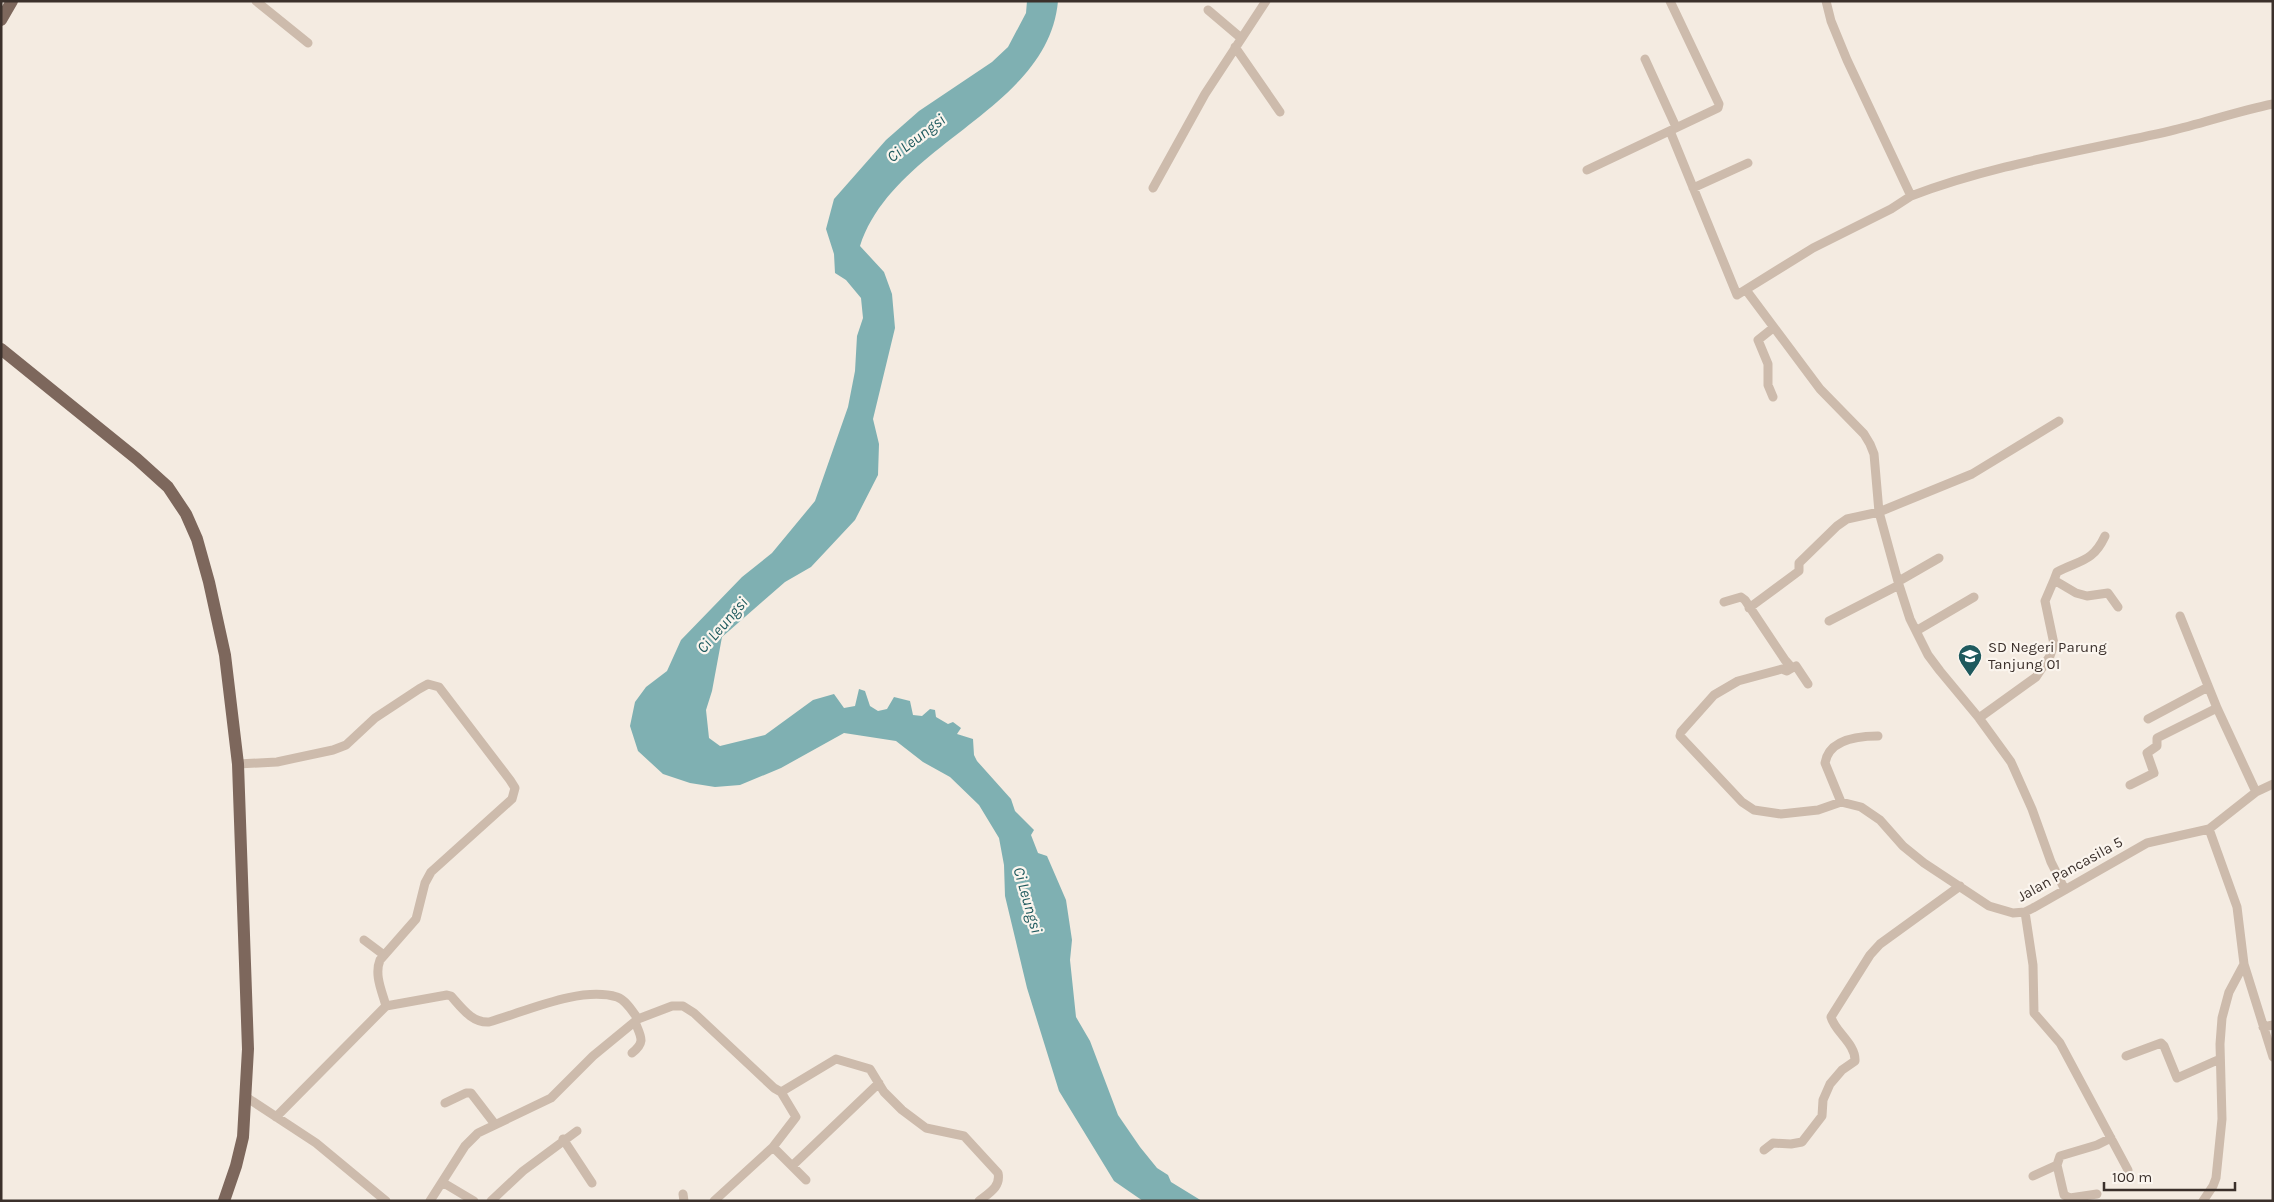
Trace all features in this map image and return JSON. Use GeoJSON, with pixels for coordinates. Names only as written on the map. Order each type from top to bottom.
{"type":"FeatureCollection","features":[{"type":"Feature","properties":{"kind":"main road"},"geometry":{"type":"LineString","coordinates":[[1,20],[12,1]]}},
{"type":"Feature","properties":{"kind":"main road"},"geometry":{"type":"LineString","coordinates":[[1,349],[137,459],[178,500],[197,539],[209,582],[225,656],[238,764],[248,1049],[243,1137],[236,1166],[224,1201]]}},
{"type":"Feature","properties":{"kind":"street"},"geometry":{"type":"LineString","coordinates":[[256,1],[308,43]]}},
{"type":"Feature","properties":{"kind":"street"},"geometry":{"type":"LineString","coordinates":[[1153,188],[1201,100],[1266,1]]}},
{"type":"Feature","properties":{"kind":"street"},"geometry":{"type":"LineString","coordinates":[[1587,170],[1716,110],[1719,106],[1670,1]]}},
{"type":"Feature","properties":{"kind":"street"},"geometry":{"type":"LineString","coordinates":[[1826,1],[1831,21],[1847,60],[1911,196]]}},
{"type":"Feature","properties":{"kind":"street"},"geometry":{"type":"LineString","coordinates":[[1208,10],[1241,38]]}},
{"type":"Feature","properties":{"kind":"street"},"geometry":{"type":"LineString","coordinates":[[1235,47],[1280,112]]}},
{"type":"Feature","properties":{"kind":"street"},"geometry":{"type":"LineString","coordinates":[[1646,59],[1693,188],[1737,295],[1813,248],[1891,209],[1911,196],[1950,181],[2092,146],[2170,131],[2273,104]]}},
{"type":"Feature","properties":{"kind":"street"},"geometry":{"type":"LineString","coordinates":[[1693,188],[1748,163]]}},
{"type":"Feature","properties":{"kind":"street"},"geometry":{"type":"LineString","coordinates":[[1746,290],[1820,389],[1864,434],[1870,444],[1874,454],[1879,512],[1910,619],[1928,655],[2011,762],[2032,809],[2051,862],[2065,890]]}},
{"type":"Feature","properties":{"kind":"street"},"geometry":{"type":"LineString","coordinates":[[1773,328],[1758,340],[1768,364],[1768,384],[1773,397]]}},
{"type":"Feature","properties":{"kind":"street"},"geometry":{"type":"LineString","coordinates":[[1749,608],[1799,571],[1799,562],[1841,522],[1879,512],[1972,474],[2059,421]]}},
{"type":"Feature","properties":{"kind":"street"},"geometry":{"type":"LineString","coordinates":[[1978,718],[2036,677],[2045,667],[2054,644],[2045,601],[2054,580],[2058,572],[2081,563],[2092,556],[2099,548],[2105,536]]}},
{"type":"Feature","properties":{"kind":"street"},"geometry":{"type":"LineString","coordinates":[[1829,621],[1899,583],[1939,558]]}},
{"type":"Feature","properties":{"kind":"street"},"geometry":{"type":"LineString","coordinates":[[2054,580],[2076,593],[2087,596],[2108,593],[2118,607]]}},
{"type":"Feature","properties":{"kind":"street"},"geometry":{"type":"LineString","coordinates":[[1724,602],[1741,597],[1792,668]]}},
{"type":"Feature","properties":{"kind":"street"},"geometry":{"type":"LineString","coordinates":[[1916,630],[1974,597]]}},
{"type":"Feature","properties":{"kind":"street"},"geometry":{"type":"LineString","coordinates":[[2180,616],[2217,708],[2256,792]]}},
{"type":"Feature","properties":{"kind":"street"},"geometry":{"type":"LineString","coordinates":[[1808,684],[1796,666],[1787,671],[1782,669],[1738,681],[1714,696],[1681,732],[1680,736],[1729,789],[1754,810],[1772,814],[1808,812],[1841,802],[1825,763],[1826,760],[1839,743],[1856,738],[1878,736]]}},
{"type":"Feature","properties":{"kind":"street"},"geometry":{"type":"LineString","coordinates":[[238,764],[277,762],[333,750],[346,744],[375,718],[428,684],[439,687],[515,788],[512,799],[431,872],[425,883],[416,919],[384,955],[377,968],[386,1006]]}},
{"type":"Feature","properties":{"kind":"street"},"geometry":{"type":"LineString","coordinates":[[2148,719],[2208,687]]}},
{"type":"Feature","properties":{"kind":"street"},"geometry":{"type":"LineString","coordinates":[[2130,785],[2154,773],[2147,753],[2157,746],[2157,738],[2217,708]]}},
{"type":"Feature","properties":{"kind":"street","name":"Jalan Pancasila 5"},"geometry":{"type":"LineString","coordinates":[[1841,802],[1861,807],[1875,816],[1903,846],[1924,863],[1989,906],[2005,912],[2025,912],[2148,843],[2209,828],[2256,792],[2273,784]]}},
{"type":"Feature","properties":{"kind":"street"},"geometry":{"type":"LineString","coordinates":[[2209,828],[2237,908],[2244,964],[2273,1057]]}},
{"type":"Feature","properties":{"kind":"street"},"geometry":{"type":"LineString","coordinates":[[1764,1150],[1773,1143],[1791,1144],[1802,1142],[1822,1116],[1823,1100],[1830,1084],[1842,1070],[1854,1061],[1855,1058],[1847,1040],[1832,1022],[1831,1017],[1870,955],[1890,936],[1960,886]]}},
{"type":"Feature","properties":{"kind":"street"},"geometry":{"type":"LineString","coordinates":[[2025,912],[2033,965],[2034,1013],[2060,1043],[2128,1170]]}},
{"type":"Feature","properties":{"kind":"street"},"geometry":{"type":"LineString","coordinates":[[364,940],[384,955]]}},
{"type":"Feature","properties":{"kind":"street"},"geometry":{"type":"LineString","coordinates":[[2203,1201],[2216,1178],[2222,1119],[2220,1059],[2224,1005],[2228,992],[2244,964]]}},
{"type":"Feature","properties":{"kind":"street"},"geometry":{"type":"LineString","coordinates":[[276,1117],[386,1006],[446,995],[451,996],[478,1022],[489,1022],[556,1000],[597,996],[617,997],[623,1001],[637,1020],[642,1041],[640,1046],[632,1053]]}},
{"type":"Feature","properties":{"kind":"street"},"geometry":{"type":"LineString","coordinates":[[430,1201],[471,1138],[494,1123],[551,1098],[593,1056],[637,1020],[672,1006],[683,1006],[694,1013],[774,1088],[781,1092],[796,1118],[773,1147],[714,1201]]}},
{"type":"Feature","properties":{"kind":"street"},"geometry":{"type":"LineString","coordinates":[[2263,1028],[2273,1025]]}},
{"type":"Feature","properties":{"kind":"street"},"geometry":{"type":"LineString","coordinates":[[2126,1056],[2161,1043],[2177,1078],[2220,1059]]}},
{"type":"Feature","properties":{"kind":"street"},"geometry":{"type":"LineString","coordinates":[[781,1092],[836,1059],[870,1069],[887,1096],[920,1124],[926,1128],[964,1136],[998,1173],[999,1180],[995,1187],[979,1201]]}},
{"type":"Feature","properties":{"kind":"street"},"geometry":{"type":"LineString","coordinates":[[792,1166],[879,1083]]}},
{"type":"Feature","properties":{"kind":"street"},"geometry":{"type":"LineString","coordinates":[[445,1104],[466,1093],[471,1093],[494,1123]]}},
{"type":"Feature","properties":{"kind":"street"},"geometry":{"type":"LineString","coordinates":[[246,1096],[316,1143],[386,1201]]}},
{"type":"Feature","properties":{"kind":"street"},"geometry":{"type":"LineString","coordinates":[[491,1201],[563,1140],[577,1131]]}},
{"type":"Feature","properties":{"kind":"street"},"geometry":{"type":"LineString","coordinates":[[2097,1194],[2070,1198],[2064,1195],[2057,1165],[2060,1156],[2097,1145],[2111,1138]]}},
{"type":"Feature","properties":{"kind":"street"},"geometry":{"type":"LineString","coordinates":[[563,1140],[592,1183]]}},
{"type":"Feature","properties":{"kind":"street"},"geometry":{"type":"LineString","coordinates":[[773,1147],[806,1180]]}},
{"type":"Feature","properties":{"kind":"street"},"geometry":{"type":"LineString","coordinates":[[2033,1176],[2057,1165]]}},
{"type":"Feature","properties":{"kind":"street"},"geometry":{"type":"LineString","coordinates":[[442,1182],[474,1201]]}},
{"type":"Feature","properties":{"kind":"water","name":"Ci Leungsi"},"geometry":{"type":"Polygon","coordinates":[[[1027,1],[1058,1],[1048,39],[1028,71],[1000,99],[904,179],[878,210],[860,246],[884,272],[892,294],[895,328],[873,419],[879,444],[878,475],[855,520],[811,567],[785,582],[722,637],[712,691],[706,710],[709,738],[720,746],[765,735],[813,700],[834,694],[844,708],[855,706],[859,689],[865,691],[870,706],[878,711],[887,709],[894,697],[910,701],[913,715],[922,716],[930,709],[935,710],[936,717],[948,724],[953,722],[961,728],[957,734],[973,739],[974,755],[977,761],[1011,799],[1015,811],[1034,830],[1031,835],[1038,853],[1047,856],[1066,900],[1072,940],[1070,960],[1076,1017],[1090,1041],[1118,1115],[1157,1168],[1168,1175],[1171,1182],[1202,1201],[1143,1201],[1114,1181],[1059,1091],[1027,988],[1005,896],[1004,865],[999,838],[979,805],[950,777],[923,762],[896,741],[844,733],[781,768],[740,785],[715,787],[690,783],[663,774],[638,751],[630,726],[635,702],[646,687],[667,671],[681,640],[742,577],[772,553],[815,501],[848,407],[855,371],[857,336],[863,318],[861,298],[846,280],[835,273],[834,254],[826,229],[834,199],[886,140],[919,111],[992,62],[1008,47],[1026,13],[1027,1]]]}},
{"type":"Feature","properties":{"kind":"place","name":"SD Negeri Parung Tanjung 01"},"geometry":{"type":"Point","coordinates":[1970,677]}}]}
